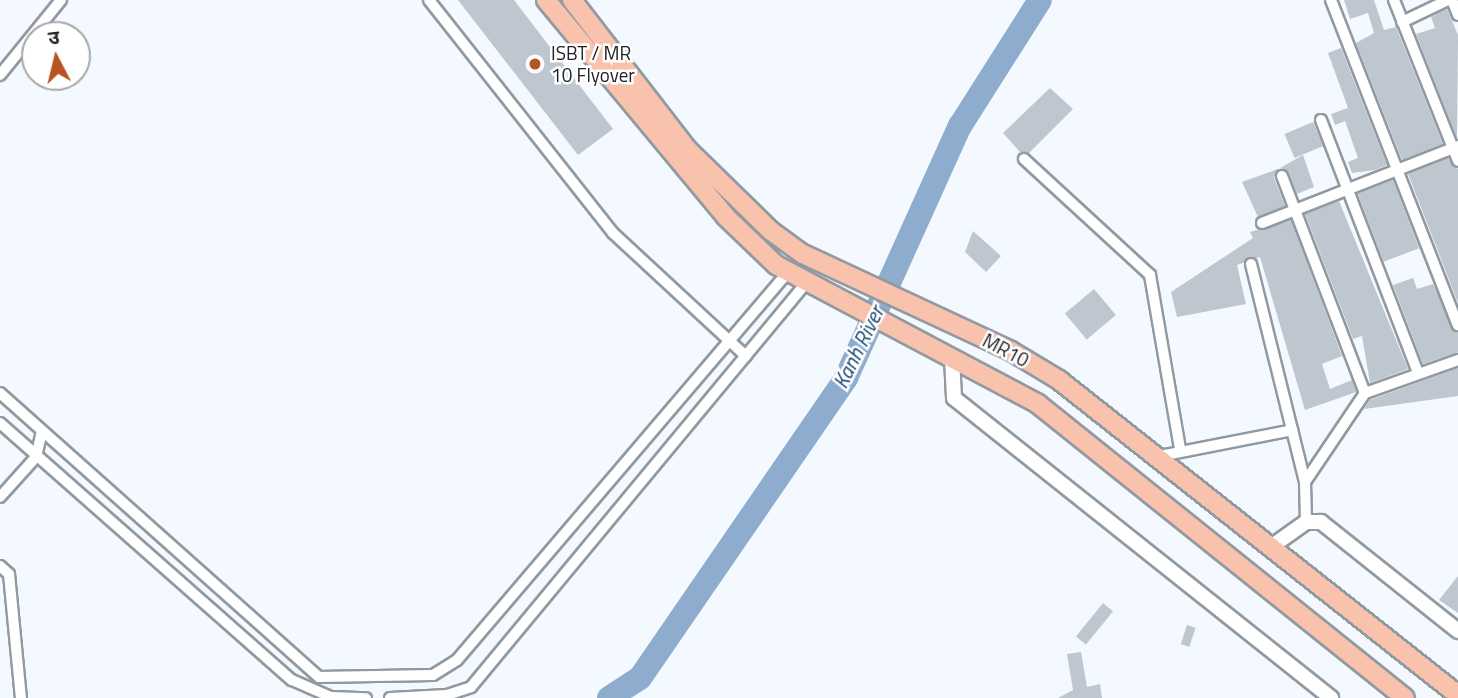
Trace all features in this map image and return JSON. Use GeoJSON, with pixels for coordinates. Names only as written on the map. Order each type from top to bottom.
{"type":"FeatureCollection","features":[{"type":"Feature","properties":{"kind":"main road","name":"MR10"},"geometry":{"type":"LineString","coordinates":[[546,0],[726,217],[788,272],[826,295],[932,347],[1038,404],[1405,698]]}},
{"type":"Feature","properties":{"kind":"main road","name":"MR10"},"geometry":{"type":"LineString","coordinates":[[572,0],[714,178],[771,231],[835,270],[954,324],[1059,380],[1152,458],[1458,695]]}},
{"type":"Feature","properties":{"kind":"street"},"geometry":{"type":"LineString","coordinates":[[0,75],[61,0]]}},
{"type":"Feature","properties":{"kind":"street"},"geometry":{"type":"LineString","coordinates":[[429,0],[613,233],[746,356]]}},
{"type":"Feature","properties":{"kind":"street"},"geometry":{"type":"LineString","coordinates":[[1331,0],[1399,167],[1458,325]]}},
{"type":"Feature","properties":{"kind":"street"},"geometry":{"type":"LineString","coordinates":[[1394,0],[1455,147],[1458,161]]}},
{"type":"Feature","properties":{"kind":"street"},"geometry":{"type":"LineString","coordinates":[[1402,22],[1450,0],[1458,15]]}},
{"type":"Feature","properties":{"kind":"street"},"geometry":{"type":"LineString","coordinates":[[1321,120],[1418,373]]}},
{"type":"Feature","properties":{"kind":"street"},"geometry":{"type":"LineString","coordinates":[[1262,223],[1347,187],[1455,147]]}},
{"type":"Feature","properties":{"kind":"street"},"geometry":{"type":"LineString","coordinates":[[1024,159],[1150,275],[1180,448]]}},
{"type":"Feature","properties":{"kind":"street"},"geometry":{"type":"LineString","coordinates":[[1282,176],[1365,393]]}},
{"type":"Feature","properties":{"kind":"street"},"geometry":{"type":"LineString","coordinates":[[1251,264],[1305,482],[1306,522]]}},
{"type":"Feature","properties":{"kind":"street"},"geometry":{"type":"LineString","coordinates":[[0,393],[319,677],[433,675],[457,660],[727,339],[788,272]]}},
{"type":"Feature","properties":{"kind":"street"},"geometry":{"type":"LineString","coordinates":[[390,698],[447,695],[471,687],[806,283]]}},
{"type":"Feature","properties":{"kind":"street"},"geometry":{"type":"LineString","coordinates":[[953,358],[954,398],[1331,698]]}},
{"type":"Feature","properties":{"kind":"street"},"geometry":{"type":"LineString","coordinates":[[1305,482],[1365,393],[1458,360]]}},
{"type":"Feature","properties":{"kind":"street"},"geometry":{"type":"LineString","coordinates":[[0,424],[292,680],[331,697],[366,698]]}},
{"type":"Feature","properties":{"kind":"street"},"geometry":{"type":"LineString","coordinates":[[1152,458],[1180,448],[1292,430]]}},
{"type":"Feature","properties":{"kind":"street"},"geometry":{"type":"LineString","coordinates":[[36,457],[42,432]]}},
{"type":"Feature","properties":{"kind":"street"},"geometry":{"type":"LineString","coordinates":[[0,497],[36,457],[60,448]]}},
{"type":"Feature","properties":{"kind":"street"},"geometry":{"type":"LineString","coordinates":[[1270,547],[1306,522],[1321,522],[1458,631]]}},
{"type":"Feature","properties":{"kind":"street"},"geometry":{"type":"LineString","coordinates":[[0,566],[9,574],[21,698]]}},
{"type":"Feature","properties":{"kind":"building","name":"ISBT / MR 10 Flyover"},"geometry":{"type":"Polygon","coordinates":[[[458,0],[514,0],[613,129],[578,155],[458,0]]]}},
{"type":"Feature","properties":{"kind":"building"},"geometry":{"type":"Polygon","coordinates":[[[1344,0],[1374,0],[1384,30],[1396,27],[1443,144],[1402,160],[1356,43],[1374,33],[1368,13],[1350,19],[1344,0]]]}},
{"type":"Feature","properties":{"kind":"building"},"geometry":{"type":"Polygon","coordinates":[[[1447,9],[1458,35],[1457,138],[1416,34],[1435,28],[1431,17],[1447,9]]]}},
{"type":"Feature","properties":{"kind":"building"},"geometry":{"type":"Polygon","coordinates":[[[1341,48],[1387,165],[1375,170],[1352,173],[1348,162],[1358,158],[1345,121],[1335,125],[1331,114],[1348,108],[1328,53],[1341,48]]]}},
{"type":"Feature","properties":{"kind":"building"},"geometry":{"type":"Polygon","coordinates":[[[1050,88],[1073,109],[1029,153],[1020,152],[1003,133],[1050,88]]]}},
{"type":"Feature","properties":{"kind":"building"},"geometry":{"type":"Polygon","coordinates":[[[1313,122],[1323,146],[1295,158],[1284,134],[1313,122]]]}},
{"type":"Feature","properties":{"kind":"building"},"geometry":{"type":"Polygon","coordinates":[[[1303,155],[1314,187],[1297,194],[1289,173],[1280,168],[1303,155]]]}},
{"type":"Feature","properties":{"kind":"building"},"geometry":{"type":"Polygon","coordinates":[[[1448,158],[1458,169],[1458,303],[1408,174],[1448,158]]]}},
{"type":"Feature","properties":{"kind":"building"},"geometry":{"type":"Polygon","coordinates":[[[1278,169],[1274,178],[1285,206],[1258,217],[1242,182],[1278,169]]]}},
{"type":"Feature","properties":{"kind":"building"},"geometry":{"type":"Polygon","coordinates":[[[1393,180],[1419,248],[1384,262],[1358,194],[1393,180]]]}},
{"type":"Feature","properties":{"kind":"building"},"geometry":{"type":"Polygon","coordinates":[[[1339,201],[1408,369],[1370,383],[1362,336],[1353,339],[1305,214],[1339,201]]]}},
{"type":"Feature","properties":{"kind":"building"},"geometry":{"type":"Polygon","coordinates":[[[1291,220],[1342,356],[1322,364],[1330,389],[1352,380],[1356,392],[1305,410],[1260,257],[1237,265],[1246,304],[1177,317],[1171,292],[1253,238],[1250,232],[1291,220]]]}},
{"type":"Feature","properties":{"kind":"building"},"geometry":{"type":"Polygon","coordinates":[[[973,231],[1001,256],[986,272],[965,252],[973,231]]]}},
{"type":"Feature","properties":{"kind":"building"},"geometry":{"type":"Polygon","coordinates":[[[1413,278],[1417,289],[1433,284],[1458,333],[1458,352],[1423,364],[1393,285],[1413,278]]]}},
{"type":"Feature","properties":{"kind":"building"},"geometry":{"type":"Polygon","coordinates":[[[1094,289],[1116,315],[1087,339],[1065,313],[1094,289]]]}},
{"type":"Feature","properties":{"kind":"building"},"geometry":{"type":"Polygon","coordinates":[[[1458,368],[1458,396],[1364,409],[1370,400],[1458,368]]]}},
{"type":"Feature","properties":{"kind":"building"},"geometry":{"type":"Polygon","coordinates":[[[1458,576],[1458,613],[1439,600],[1458,576]]]}},
{"type":"Feature","properties":{"kind":"building"},"geometry":{"type":"Polygon","coordinates":[[[1103,603],[1113,611],[1086,645],[1076,636],[1103,603]]]}},
{"type":"Feature","properties":{"kind":"building"},"geometry":{"type":"Polygon","coordinates":[[[1187,625],[1196,628],[1189,647],[1181,644],[1187,625]]]}},
{"type":"Feature","properties":{"kind":"building"},"geometry":{"type":"Polygon","coordinates":[[[1081,652],[1087,687],[1100,684],[1102,698],[1058,698],[1073,690],[1067,654],[1081,652]]]}},
{"type":"Feature","properties":{"kind":"waterway","name":"Kanh River"},"geometry":{"type":"LineString","coordinates":[[609,698],[640,678],[846,378],[960,126],[1040,0]]}},
{"type":"Feature","properties":{"kind":"place","name":"ISBT / MR 10 Flyover"},"geometry":{"type":"Point","coordinates":[535,64]}}]}
